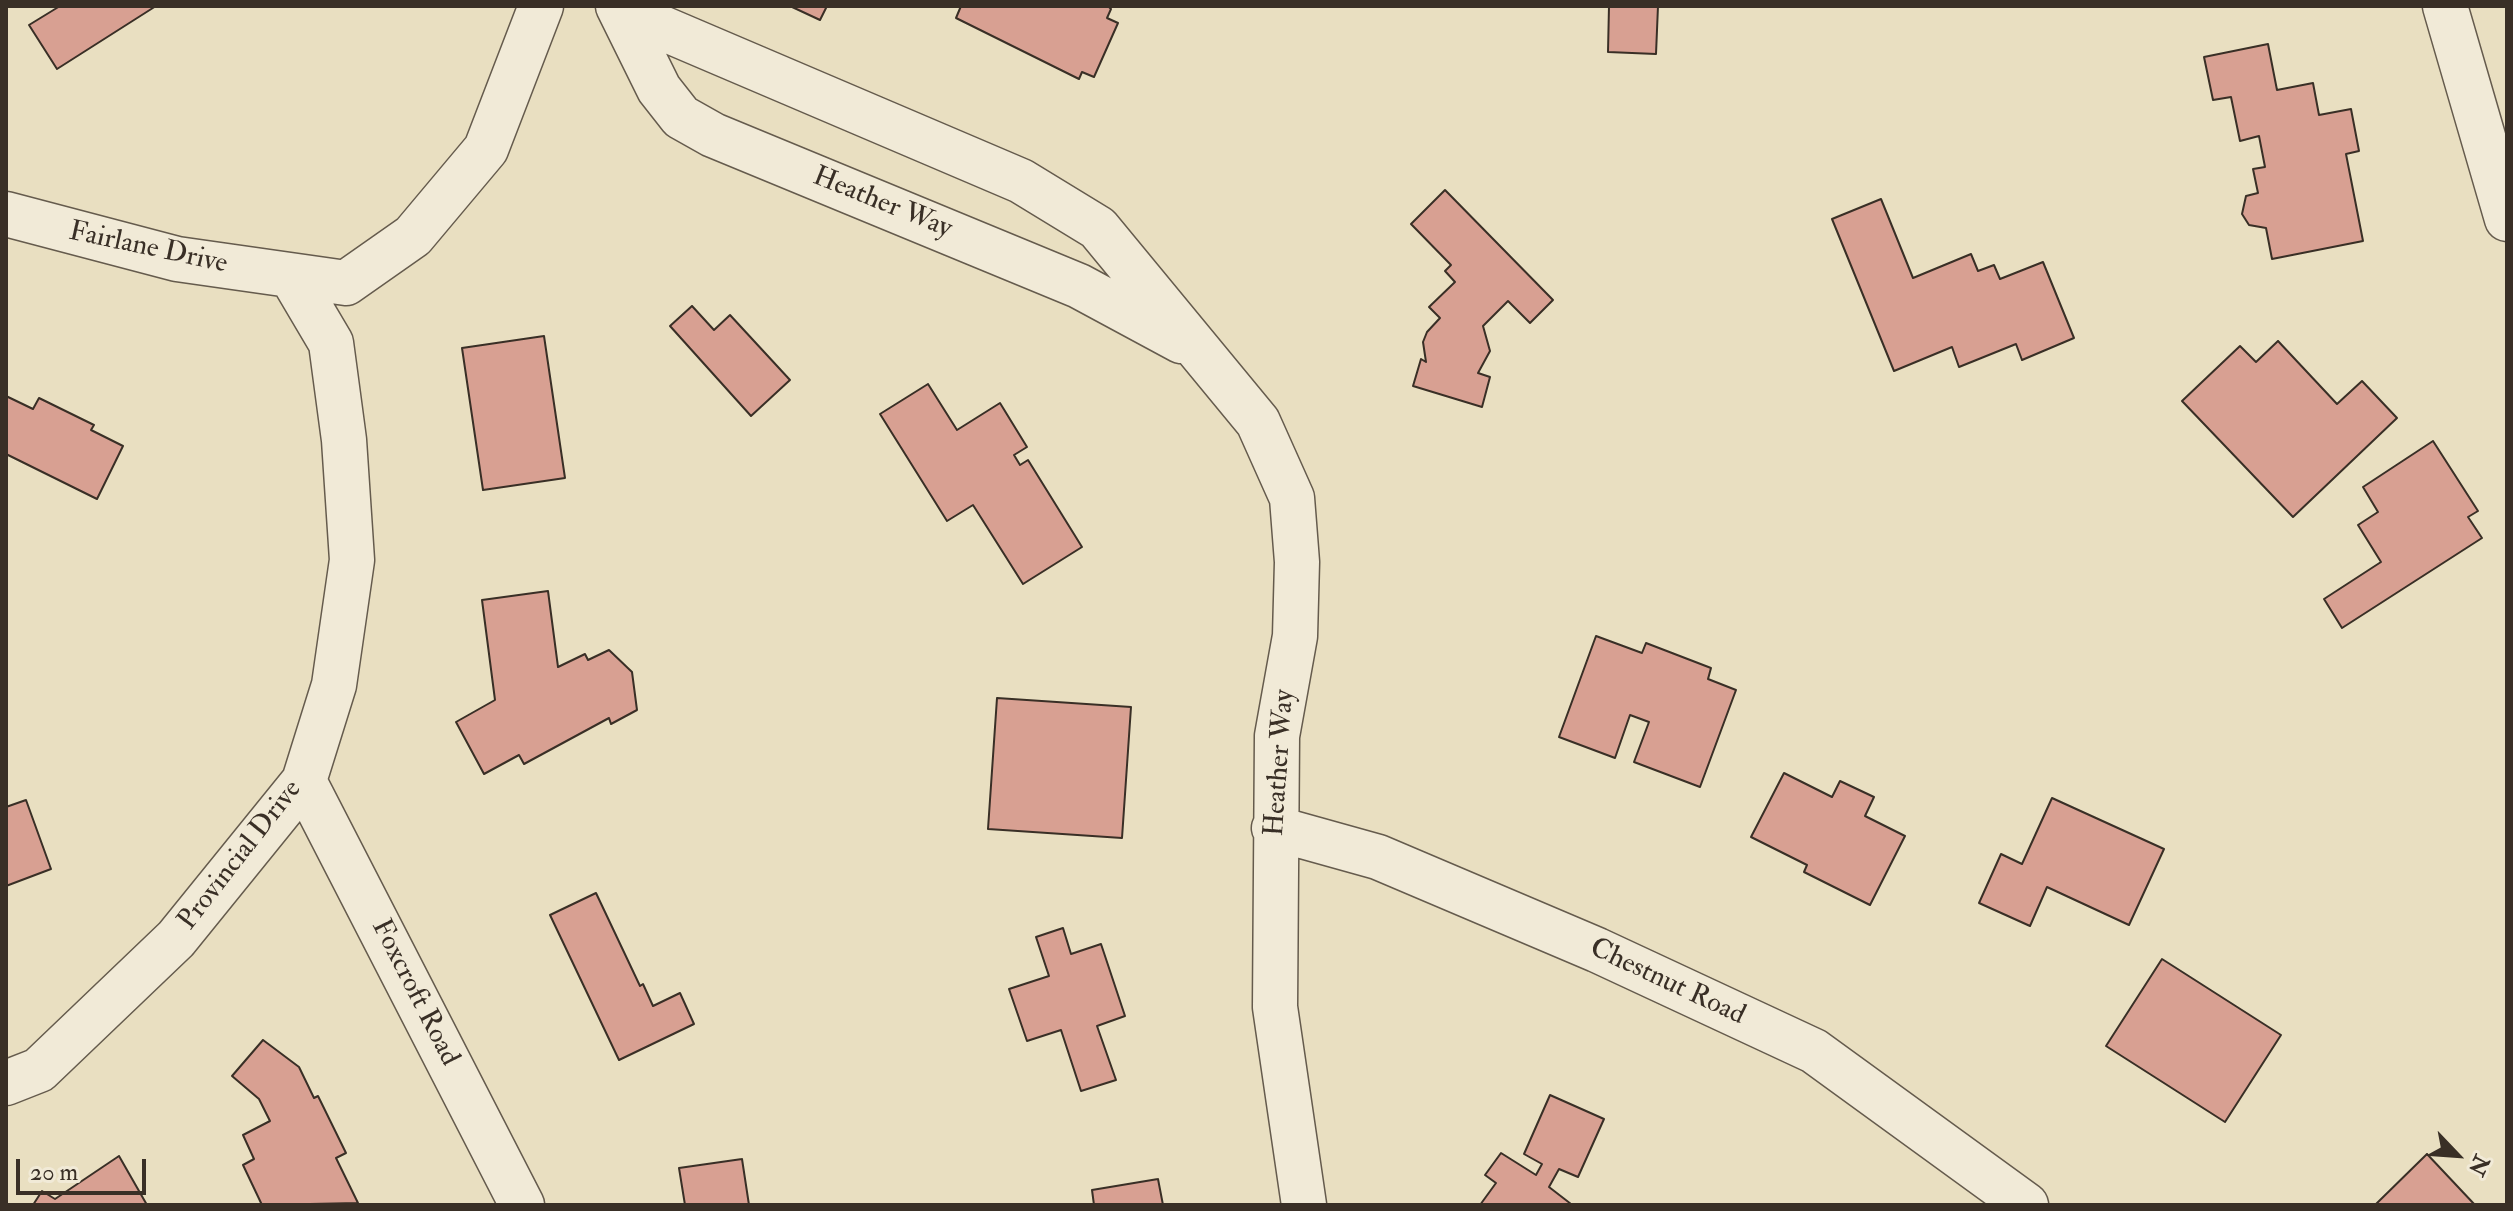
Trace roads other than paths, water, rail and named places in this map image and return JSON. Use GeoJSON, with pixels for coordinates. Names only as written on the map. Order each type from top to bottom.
{"type":"FeatureCollection","features":[{"type":"Feature","properties":{"kind":"street"},"geometry":{"type":"LineString","coordinates":[[292,277],[346,283],[413,236],[486,149],[541,6]]}},
{"type":"Feature","properties":{"kind":"street","name":"Heather Way"},"geometry":{"type":"LineString","coordinates":[[620,6],[659,89],[681,117],[728,141],[1079,286],[1197,350]]}},
{"type":"Feature","properties":{"kind":"street","name":"Heather Way"},"geometry":{"type":"LineString","coordinates":[[620,6],[655,25],[1021,181],[1098,228],[1258,422],[1292,498],[1297,562],[1295,636],[1277,736],[1275,1007],[1304,1205]]}},
{"type":"Feature","properties":{"kind":"street"},"geometry":{"type":"LineString","coordinates":[[2445,6],[2507,219]]}},
{"type":"Feature","properties":{"kind":"street","name":"Fairlane Drive"},"geometry":{"type":"LineString","coordinates":[[6,214],[177,259],[292,277]]}},
{"type":"Feature","properties":{"kind":"street","name":"Provincial Drive"},"geometry":{"type":"LineString","coordinates":[[6,1083],[39,1070],[176,939],[304,781],[334,685],[352,560],[344,440],[331,343],[292,277]]}},
{"type":"Feature","properties":{"kind":"street","name":"Foxcroft Road"},"geometry":{"type":"LineString","coordinates":[[304,781],[522,1205]]}},
{"type":"Feature","properties":{"kind":"street","name":"Chestnut Road"},"geometry":{"type":"LineString","coordinates":[[1274,828],[1378,857],[1597,950],[1814,1051],[2026,1205]]}}]}
